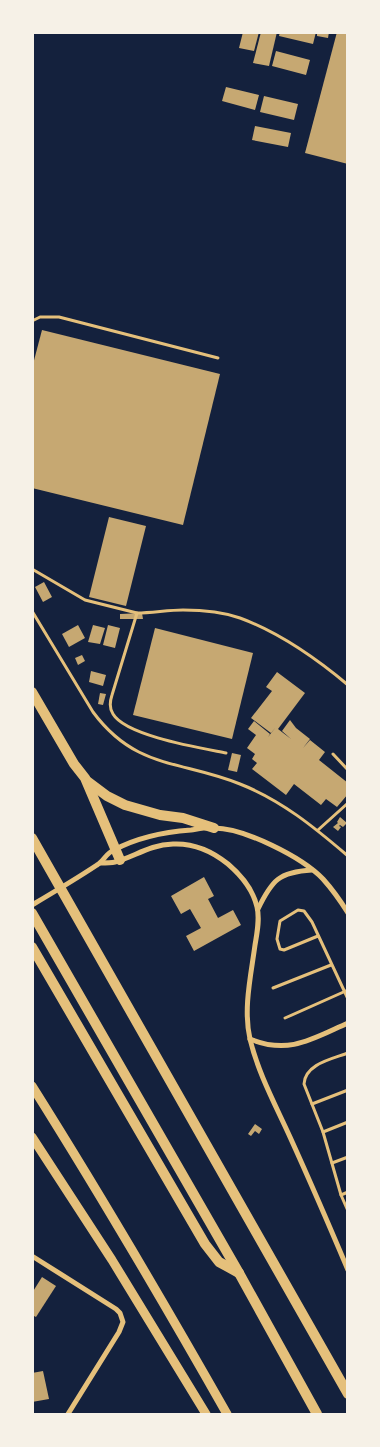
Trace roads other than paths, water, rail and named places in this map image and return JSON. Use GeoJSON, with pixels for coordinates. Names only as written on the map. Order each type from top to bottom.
{"type":"FeatureCollection","features":[{"type":"Feature","properties":{"kind":"highway"},"geometry":{"type":"LineString","coordinates":[[32,692],[74,764],[85,778],[107,796],[125,806],[160,815],[183,818],[214,828]]}},
{"type":"Feature","properties":{"kind":"highway"},"geometry":{"type":"LineString","coordinates":[[85,778],[120,860]]}},
{"type":"Feature","properties":{"kind":"highway"},"geometry":{"type":"LineString","coordinates":[[32,838],[348,1394]]}},
{"type":"Feature","properties":{"kind":"highway"},"geometry":{"type":"LineString","coordinates":[[32,913],[239,1273],[317,1414]]}},
{"type":"Feature","properties":{"kind":"highway"},"geometry":{"type":"LineString","coordinates":[[32,947],[206,1244],[219,1262],[239,1273]]}},
{"type":"Feature","properties":{"kind":"main road"},"geometry":{"type":"LineString","coordinates":[[32,1086],[76,1154],[132,1248],[227,1414]]}},
{"type":"Feature","properties":{"kind":"main road"},"geometry":{"type":"LineString","coordinates":[[32,1137],[112,1260],[206,1414]]}},
{"type":"Feature","properties":{"kind":"street"},"geometry":{"type":"LineString","coordinates":[[32,905],[100,863],[109,852],[135,840],[162,833],[214,828],[248,836],[277,848],[322,878],[348,912]]}},
{"type":"Feature","properties":{"kind":"street"},"geometry":{"type":"LineString","coordinates":[[100,863],[115,862],[162,845],[190,845],[219,856],[235,870],[251,890],[258,909],[258,921],[249,990],[248,1028],[250,1039],[259,1068],[348,1270]]}},
{"type":"Feature","properties":{"kind":"street"},"geometry":{"type":"LineString","coordinates":[[258,909],[270,886],[278,878],[293,872],[312,870]]}},
{"type":"Feature","properties":{"kind":"street"},"geometry":{"type":"LineString","coordinates":[[250,1039],[267,1045],[291,1046],[348,1023]]}},
{"type":"Feature","properties":{"kind":"street"},"geometry":{"type":"LineString","coordinates":[[32,1256],[116,1310],[120,1313],[123,1322],[119,1332],[68,1414]]}},
{"type":"Feature","properties":{"kind":"lane"},"geometry":{"type":"LineString","coordinates":[[32,321],[40,317],[59,317],[218,358]]}},
{"type":"Feature","properties":{"kind":"lane"},"geometry":{"type":"LineString","coordinates":[[32,570],[85,600],[137,613],[183,610],[238,617],[275,634],[327,667],[348,685]]}},
{"type":"Feature","properties":{"kind":"lane"},"geometry":{"type":"LineString","coordinates":[[32,611],[93,712],[114,736],[138,753],[150,758],[240,784],[293,812],[318,830],[348,856]]}},
{"type":"Feature","properties":{"kind":"lane"},"geometry":{"type":"LineString","coordinates":[[137,613],[111,699],[112,713],[123,724],[149,735],[226,753]]}},
{"type":"Feature","properties":{"kind":"lane"},"geometry":{"type":"LineString","coordinates":[[333,754],[348,770]]}},
{"type":"Feature","properties":{"kind":"lane"},"geometry":{"type":"LineString","coordinates":[[318,830],[348,802]]}},
{"type":"Feature","properties":{"kind":"lane"},"geometry":{"type":"LineString","coordinates":[[318,936],[284,950],[280,949],[277,944],[280,923],[299,910],[304,911],[309,917],[318,936],[331,965],[346,991],[348,999]]}},
{"type":"Feature","properties":{"kind":"lane"},"geometry":{"type":"LineString","coordinates":[[273,988],[331,965]]}},
{"type":"Feature","properties":{"kind":"lane"},"geometry":{"type":"LineString","coordinates":[[285,1018],[346,991]]}},
{"type":"Feature","properties":{"kind":"lane"},"geometry":{"type":"LineString","coordinates":[[348,1053],[310,1068],[304,1077],[304,1084],[323,1132],[341,1195],[348,1211]]}},
{"type":"Feature","properties":{"kind":"lane"},"geometry":{"type":"LineString","coordinates":[[312,1104],[348,1090]]}},
{"type":"Feature","properties":{"kind":"lane"},"geometry":{"type":"LineString","coordinates":[[323,1132],[348,1122]]}},
{"type":"Feature","properties":{"kind":"lane"},"geometry":{"type":"LineString","coordinates":[[332,1163],[348,1156]]}},
{"type":"Feature","properties":{"kind":"lane"},"geometry":{"type":"LineString","coordinates":[[341,1195],[348,1192]]}}]}
